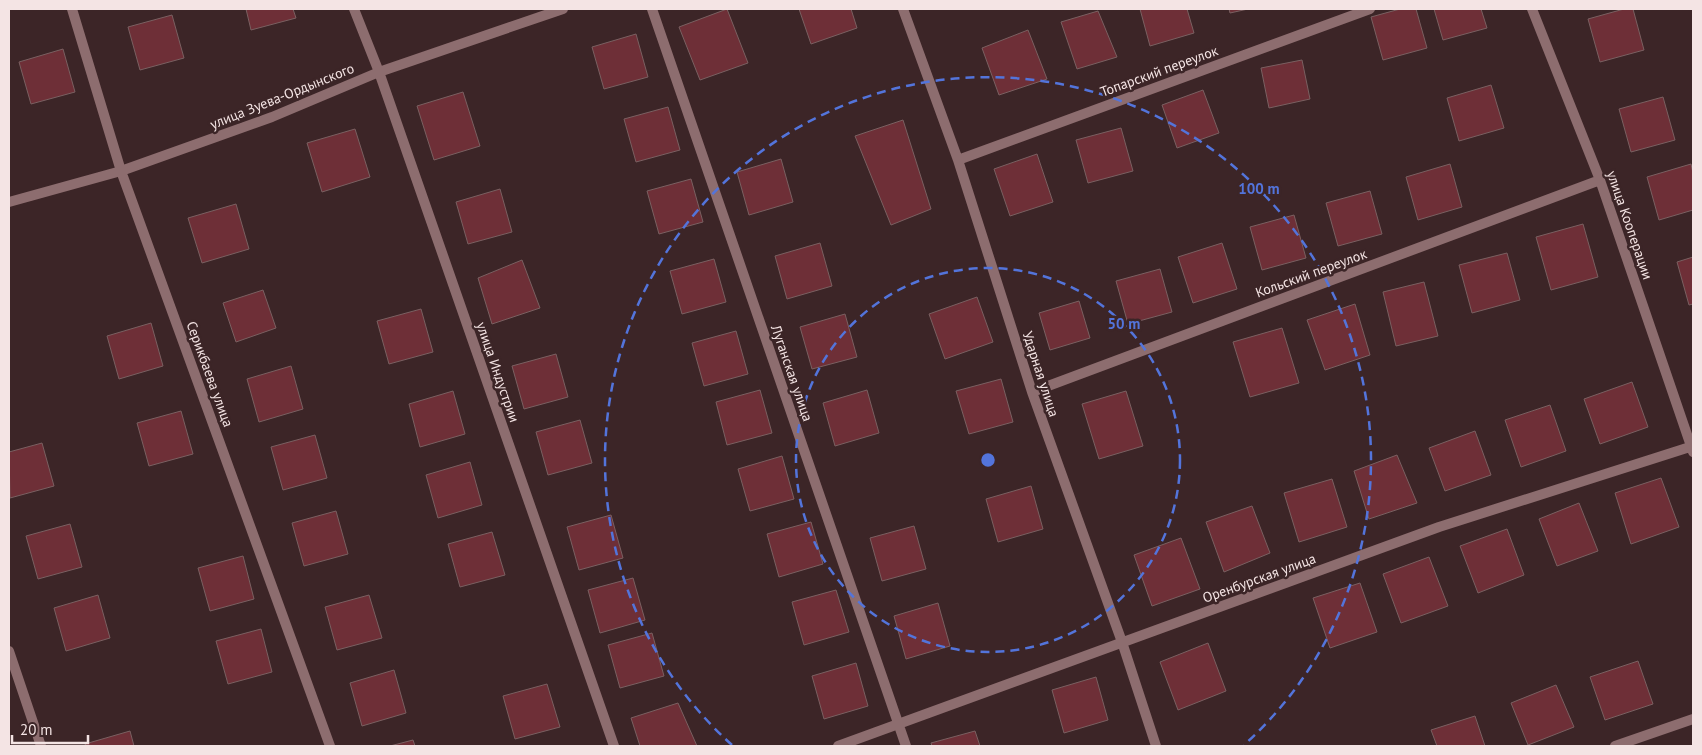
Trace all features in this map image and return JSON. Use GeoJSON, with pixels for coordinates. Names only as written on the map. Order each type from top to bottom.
{"type":"FeatureCollection","features":[{"type":"Feature","properties":{"kind":"street","name":"Серикбаева улица"},"geometry":{"type":"LineString","coordinates":[[72,9],[121,172],[330,746]]}},
{"type":"Feature","properties":{"kind":"street","name":"улица Индустрии"},"geometry":{"type":"LineString","coordinates":[[354,9],[378,72],[614,746]]}},
{"type":"Feature","properties":{"kind":"street","name":"улица Зуева-Ордынского"},"geometry":{"type":"LineString","coordinates":[[9,202],[121,172],[272,117],[378,72],[564,9]]}},
{"type":"Feature","properties":{"kind":"street","name":"Луганская улица"},"geometry":{"type":"LineString","coordinates":[[652,9],[906,746]]}},
{"type":"Feature","properties":{"kind":"street","name":"Ударная улица"},"geometry":{"type":"LineString","coordinates":[[903,9],[958,160],[1032,392],[1122,642],[1156,746]]}},
{"type":"Feature","properties":{"kind":"street","name":"Топарский переулок"},"geometry":{"type":"LineString","coordinates":[[958,160],[1370,9]]}},
{"type":"Feature","properties":{"kind":"street","name":"улица Кооперации"},"geometry":{"type":"LineString","coordinates":[[1532,9],[1600,180],[1692,449]]}},
{"type":"Feature","properties":{"kind":"street","name":"Кольский переулок"},"geometry":{"type":"LineString","coordinates":[[1032,392],[1600,180]]}},
{"type":"Feature","properties":{"kind":"street","name":"Оренбурская улица"},"geometry":{"type":"LineString","coordinates":[[838,746],[1439,526],[1692,449]]}},
{"type":"Feature","properties":{"kind":"street"},"geometry":{"type":"LineString","coordinates":[[9,651],[41,746]]}},
{"type":"Feature","properties":{"kind":"street"},"geometry":{"type":"LineString","coordinates":[[1615,746],[1693,719]]}},
{"type":"Feature","properties":{"kind":"building"},"geometry":{"type":"Polygon","coordinates":[[[246,9],[293,9],[296,18],[251,30],[246,9]]]}},
{"type":"Feature","properties":{"kind":"building"},"geometry":{"type":"Polygon","coordinates":[[[727,9],[748,63],[700,80],[679,27],[727,9]]]}},
{"type":"Feature","properties":{"kind":"building"},"geometry":{"type":"Polygon","coordinates":[[[799,9],[851,9],[857,28],[811,44],[799,9]]]}},
{"type":"Feature","properties":{"kind":"building"},"geometry":{"type":"Polygon","coordinates":[[[1140,9],[1187,9],[1194,33],[1150,46],[1140,9]]]}},
{"type":"Feature","properties":{"kind":"building"},"geometry":{"type":"Polygon","coordinates":[[[1229,9],[1248,9],[1230,13],[1229,9]]]}},
{"type":"Feature","properties":{"kind":"building"},"geometry":{"type":"Polygon","coordinates":[[[1400,9],[1416,9],[1427,48],[1383,60],[1371,17],[1400,9]]]}},
{"type":"Feature","properties":{"kind":"building"},"geometry":{"type":"Polygon","coordinates":[[[1434,9],[1481,9],[1487,28],[1443,40],[1434,9]]]}},
{"type":"Feature","properties":{"kind":"building"},"geometry":{"type":"Polygon","coordinates":[[[1624,9],[1633,9],[1644,50],[1600,62],[1588,19],[1624,9]]]}},
{"type":"Feature","properties":{"kind":"building"},"geometry":{"type":"Polygon","coordinates":[[[1098,11],[1117,57],[1077,69],[1061,22],[1098,11]]]}},
{"type":"Feature","properties":{"kind":"building"},"geometry":{"type":"Polygon","coordinates":[[[172,15],[184,58],[140,70],[128,27],[172,15]]]}},
{"type":"Feature","properties":{"kind":"building"},"geometry":{"type":"Polygon","coordinates":[[[1028,30],[1047,79],[999,95],[982,48],[1028,30]]]}},
{"type":"Feature","properties":{"kind":"building"},"geometry":{"type":"Polygon","coordinates":[[[636,34],[648,77],[604,89],[592,47],[636,34]]]}},
{"type":"Feature","properties":{"kind":"building"},"geometry":{"type":"Polygon","coordinates":[[[63,49],[75,92],[31,104],[19,62],[63,49]]]}},
{"type":"Feature","properties":{"kind":"building"},"geometry":{"type":"Polygon","coordinates":[[[1302,60],[1310,99],[1269,108],[1261,68],[1302,60]]]}},
{"type":"Feature","properties":{"kind":"building"},"geometry":{"type":"Polygon","coordinates":[[[1491,85],[1504,128],[1459,141],[1447,98],[1491,85]]]}},
{"type":"Feature","properties":{"kind":"building"},"geometry":{"type":"Polygon","coordinates":[[[1203,90],[1219,133],[1177,148],[1162,105],[1203,90]]]}},
{"type":"Feature","properties":{"kind":"building"},"geometry":{"type":"Polygon","coordinates":[[[463,92],[480,146],[434,160],[417,106],[463,92]]]}},
{"type":"Feature","properties":{"kind":"building"},"geometry":{"type":"Polygon","coordinates":[[[1663,97],[1675,140],[1631,152],[1619,109],[1663,97]]]}},
{"type":"Feature","properties":{"kind":"building"},"geometry":{"type":"Polygon","coordinates":[[[668,107],[680,150],[636,162],[624,119],[668,107]]]}},
{"type":"Feature","properties":{"kind":"building"},"geometry":{"type":"Polygon","coordinates":[[[903,120],[931,209],[891,225],[855,136],[903,120]]]}},
{"type":"Feature","properties":{"kind":"building"},"geometry":{"type":"Polygon","coordinates":[[[1121,128],[1133,171],[1088,183],[1076,140],[1121,128]]]}},
{"type":"Feature","properties":{"kind":"building"},"geometry":{"type":"Polygon","coordinates":[[[355,129],[370,177],[322,192],[307,143],[355,129]]]}},
{"type":"Feature","properties":{"kind":"building"},"geometry":{"type":"Polygon","coordinates":[[[1037,154],[1053,202],[1010,216],[994,169],[1037,154]]]}},
{"type":"Feature","properties":{"kind":"building"},"geometry":{"type":"Polygon","coordinates":[[[781,159],[793,202],[749,215],[737,172],[781,159]]]}},
{"type":"Feature","properties":{"kind":"building"},"geometry":{"type":"Polygon","coordinates":[[[1450,164],[1462,207],[1418,220],[1406,177],[1450,164]]]}},
{"type":"Feature","properties":{"kind":"building"},"geometry":{"type":"Polygon","coordinates":[[[1691,164],[1693,173],[1693,210],[1659,220],[1647,177],[1691,164]]]}},
{"type":"Feature","properties":{"kind":"building"},"geometry":{"type":"Polygon","coordinates":[[[691,179],[703,222],[659,234],[647,191],[691,179]]]}},
{"type":"Feature","properties":{"kind":"building"},"geometry":{"type":"Polygon","coordinates":[[[500,189],[512,232],[468,244],[456,202],[500,189]]]}},
{"type":"Feature","properties":{"kind":"building"},"geometry":{"type":"Polygon","coordinates":[[[1370,191],[1382,234],[1338,246],[1326,203],[1370,191]]]}},
{"type":"Feature","properties":{"kind":"building"},"geometry":{"type":"Polygon","coordinates":[[[236,204],[249,249],[202,263],[188,218],[236,204]]]}},
{"type":"Feature","properties":{"kind":"building"},"geometry":{"type":"Polygon","coordinates":[[[1294,215],[1306,258],[1262,270],[1250,227],[1294,215]]]}},
{"type":"Feature","properties":{"kind":"building"},"geometry":{"type":"Polygon","coordinates":[[[1583,224],[1598,277],[1551,290],[1536,237],[1583,224]]]}},
{"type":"Feature","properties":{"kind":"building"},"geometry":{"type":"Polygon","coordinates":[[[820,243],[832,286],[787,299],[775,256],[820,243]]]}},
{"type":"Feature","properties":{"kind":"building"},"geometry":{"type":"Polygon","coordinates":[[[1222,243],[1237,289],[1193,303],[1178,257],[1222,243]]]}},
{"type":"Feature","properties":{"kind":"building"},"geometry":{"type":"Polygon","coordinates":[[[1507,253],[1520,300],[1472,313],[1459,265],[1507,253]]]}},
{"type":"Feature","properties":{"kind":"building"},"geometry":{"type":"Polygon","coordinates":[[[1693,257],[1693,304],[1689,305],[1677,262],[1693,257]]]}},
{"type":"Feature","properties":{"kind":"building"},"geometry":{"type":"Polygon","coordinates":[[[714,259],[726,302],[682,314],[670,271],[714,259]]]}},
{"type":"Feature","properties":{"kind":"building"},"geometry":{"type":"Polygon","coordinates":[[[522,260],[540,308],[492,324],[478,278],[522,260]]]}},
{"type":"Feature","properties":{"kind":"building"},"geometry":{"type":"Polygon","coordinates":[[[1160,269],[1172,312],[1128,324],[1116,281],[1160,269]]]}},
{"type":"Feature","properties":{"kind":"building"},"geometry":{"type":"Polygon","coordinates":[[[1424,282],[1438,336],[1396,346],[1383,292],[1424,282]]]}},
{"type":"Feature","properties":{"kind":"building"},"geometry":{"type":"Polygon","coordinates":[[[263,290],[276,328],[236,342],[223,303],[263,290]]]}},
{"type":"Feature","properties":{"kind":"building"},"geometry":{"type":"Polygon","coordinates":[[[977,297],[993,342],[945,359],[929,314],[977,297]]]}},
{"type":"Feature","properties":{"kind":"building"},"geometry":{"type":"Polygon","coordinates":[[[1079,301],[1090,338],[1050,350],[1039,313],[1079,301]]]}},
{"type":"Feature","properties":{"kind":"building"},"geometry":{"type":"Polygon","coordinates":[[[1355,304],[1370,355],[1325,370],[1307,320],[1355,304]]]}},
{"type":"Feature","properties":{"kind":"building"},"geometry":{"type":"Polygon","coordinates":[[[421,309],[433,352],[389,364],[377,321],[421,309]]]}},
{"type":"Feature","properties":{"kind":"building"},"geometry":{"type":"Polygon","coordinates":[[[845,314],[857,357],[812,369],[800,327],[845,314]]]}},
{"type":"Feature","properties":{"kind":"building"},"geometry":{"type":"Polygon","coordinates":[[[151,323],[163,366],[119,379],[107,336],[151,323]]]}},
{"type":"Feature","properties":{"kind":"building"},"geometry":{"type":"Polygon","coordinates":[[[1282,328],[1299,383],[1250,397],[1233,342],[1282,328]]]}},
{"type":"Feature","properties":{"kind":"building"},"geometry":{"type":"Polygon","coordinates":[[[736,331],[748,374],[704,386],[692,343],[736,331]]]}},
{"type":"Feature","properties":{"kind":"building"},"geometry":{"type":"Polygon","coordinates":[[[556,354],[568,397],[524,409],[512,366],[556,354]]]}},
{"type":"Feature","properties":{"kind":"building"},"geometry":{"type":"Polygon","coordinates":[[[291,366],[303,409],[259,422],[247,379],[291,366]]]}},
{"type":"Feature","properties":{"kind":"building"},"geometry":{"type":"Polygon","coordinates":[[[1001,379],[1013,422],[969,434],[956,391],[1001,379]]]}},
{"type":"Feature","properties":{"kind":"building"},"geometry":{"type":"Polygon","coordinates":[[[1632,382],[1648,427],[1600,444],[1584,399],[1632,382]]]}},
{"type":"Feature","properties":{"kind":"building"},"geometry":{"type":"Polygon","coordinates":[[[760,390],[772,433],[727,445],[716,402],[760,390]]]}},
{"type":"Feature","properties":{"kind":"building"},"geometry":{"type":"Polygon","coordinates":[[[867,390],[879,433],[835,446],[823,403],[867,390]]]}},
{"type":"Feature","properties":{"kind":"building"},"geometry":{"type":"Polygon","coordinates":[[[453,391],[465,434],[420,447],[409,404],[453,391]]]}},
{"type":"Feature","properties":{"kind":"building"},"geometry":{"type":"Polygon","coordinates":[[[1126,391],[1143,446],[1099,459],[1082,404],[1126,391]]]}},
{"type":"Feature","properties":{"kind":"building"},"geometry":{"type":"Polygon","coordinates":[[[1550,405],[1566,451],[1521,467],[1505,420],[1550,405]]]}},
{"type":"Feature","properties":{"kind":"building"},"geometry":{"type":"Polygon","coordinates":[[[181,411],[193,454],[149,466],[137,423],[181,411]]]}},
{"type":"Feature","properties":{"kind":"building"},"geometry":{"type":"Polygon","coordinates":[[[580,420],[592,463],[548,475],[536,432],[580,420]]]}},
{"type":"Feature","properties":{"kind":"building"},"geometry":{"type":"Polygon","coordinates":[[[1475,431],[1491,475],[1445,491],[1429,448],[1475,431]]]}},
{"type":"Feature","properties":{"kind":"building"},"geometry":{"type":"Polygon","coordinates":[[[315,435],[327,478],[283,490],[271,447],[315,435]]]}},
{"type":"Feature","properties":{"kind":"building"},"geometry":{"type":"Polygon","coordinates":[[[42,443],[54,486],[10,498],[9,452],[42,443]]]}},
{"type":"Feature","properties":{"kind":"building"},"geometry":{"type":"Polygon","coordinates":[[[1397,455],[1417,503],[1369,519],[1354,471],[1397,455]]]}},
{"type":"Feature","properties":{"kind":"building"},"geometry":{"type":"Polygon","coordinates":[[[782,456],[794,499],[750,511],[738,469],[782,456]]]}},
{"type":"Feature","properties":{"kind":"building"},"geometry":{"type":"Polygon","coordinates":[[[470,462],[482,505],[438,518],[426,475],[470,462]]]}},
{"type":"Feature","properties":{"kind":"building"},"geometry":{"type":"Polygon","coordinates":[[[1661,478],[1679,527],[1631,544],[1615,493],[1661,478]]]}},
{"type":"Feature","properties":{"kind":"building"},"geometry":{"type":"Polygon","coordinates":[[[1332,479],[1347,527],[1299,542],[1284,493],[1332,479]]]}},
{"type":"Feature","properties":{"kind":"building"},"geometry":{"type":"Polygon","coordinates":[[[1031,486],[1043,529],[998,542],[986,499],[1031,486]]]}},
{"type":"Feature","properties":{"kind":"building"},"geometry":{"type":"Polygon","coordinates":[[[1579,503],[1598,551],[1557,566],[1539,519],[1579,503]]]}},
{"type":"Feature","properties":{"kind":"building"},"geometry":{"type":"Polygon","coordinates":[[[1252,506],[1270,553],[1224,572],[1206,522],[1252,506]]]}},
{"type":"Feature","properties":{"kind":"building"},"geometry":{"type":"Polygon","coordinates":[[[336,511],[348,554],[304,566],[292,523],[336,511]]]}},
{"type":"Feature","properties":{"kind":"building"},"geometry":{"type":"Polygon","coordinates":[[[611,515],[623,558],[579,570],[567,527],[611,515]]]}},
{"type":"Feature","properties":{"kind":"building"},"geometry":{"type":"Polygon","coordinates":[[[811,522],[823,564],[779,577],[767,534],[811,522]]]}},
{"type":"Feature","properties":{"kind":"building"},"geometry":{"type":"Polygon","coordinates":[[[70,524],[82,567],[38,579],[26,536],[70,524]]]}},
{"type":"Feature","properties":{"kind":"building"},"geometry":{"type":"Polygon","coordinates":[[[914,526],[926,569],[882,581],[870,538],[914,526]]]}},
{"type":"Feature","properties":{"kind":"building"},"geometry":{"type":"Polygon","coordinates":[[[1507,529],[1524,575],[1478,593],[1460,546],[1507,529]]]}},
{"type":"Feature","properties":{"kind":"building"},"geometry":{"type":"Polygon","coordinates":[[[492,532],[505,575],[460,587],[448,544],[492,532]]]}},
{"type":"Feature","properties":{"kind":"building"},"geometry":{"type":"Polygon","coordinates":[[[1181,538],[1200,589],[1152,606],[1134,555],[1181,538]]]}},
{"type":"Feature","properties":{"kind":"building"},"geometry":{"type":"Polygon","coordinates":[[[243,556],[254,599],[210,611],[198,568],[243,556]]]}},
{"type":"Feature","properties":{"kind":"building"},"geometry":{"type":"Polygon","coordinates":[[[1429,557],[1448,606],[1401,623],[1383,574],[1429,557]]]}},
{"type":"Feature","properties":{"kind":"building"},"geometry":{"type":"Polygon","coordinates":[[[633,578],[645,620],[600,633],[588,590],[633,578]]]}},
{"type":"Feature","properties":{"kind":"building"},"geometry":{"type":"Polygon","coordinates":[[[1360,583],[1377,632],[1330,648],[1313,598],[1360,583]]]}},
{"type":"Feature","properties":{"kind":"building"},"geometry":{"type":"Polygon","coordinates":[[[836,590],[849,632],[804,645],[792,602],[836,590]]]}},
{"type":"Feature","properties":{"kind":"building"},"geometry":{"type":"Polygon","coordinates":[[[98,595],[110,638],[66,651],[54,608],[98,595]]]}},
{"type":"Feature","properties":{"kind":"building"},"geometry":{"type":"Polygon","coordinates":[[[369,595],[382,638],[337,650],[325,607],[369,595]]]}},
{"type":"Feature","properties":{"kind":"building"},"geometry":{"type":"Polygon","coordinates":[[[938,603],[950,646],[906,659],[894,616],[938,603]]]}},
{"type":"Feature","properties":{"kind":"building"},"geometry":{"type":"Polygon","coordinates":[[[261,629],[272,672],[228,684],[216,641],[261,629]]]}},
{"type":"Feature","properties":{"kind":"building"},"geometry":{"type":"Polygon","coordinates":[[[652,633],[664,676],[620,688],[608,645],[652,633]]]}},
{"type":"Feature","properties":{"kind":"building"},"geometry":{"type":"Polygon","coordinates":[[[1208,643],[1226,691],[1178,710],[1160,662],[1208,643]]]}},
{"type":"Feature","properties":{"kind":"building"},"geometry":{"type":"Polygon","coordinates":[[[1638,661],[1653,704],[1605,720],[1590,677],[1638,661]]]}},
{"type":"Feature","properties":{"kind":"building"},"geometry":{"type":"Polygon","coordinates":[[[856,663],[868,706],[824,719],[812,676],[856,663]]]}},
{"type":"Feature","properties":{"kind":"building"},"geometry":{"type":"Polygon","coordinates":[[[394,670],[406,713],[362,726],[350,683],[394,670]]]}},
{"type":"Feature","properties":{"kind":"building"},"geometry":{"type":"Polygon","coordinates":[[[1096,677],[1108,720],[1064,733],[1052,690],[1096,677]]]}},
{"type":"Feature","properties":{"kind":"building"},"geometry":{"type":"Polygon","coordinates":[[[547,684],[560,727],[515,739],[503,696],[547,684]]]}},
{"type":"Feature","properties":{"kind":"building"},"geometry":{"type":"Polygon","coordinates":[[[1556,685],[1574,727],[1528,745],[1511,703],[1556,685]]]}},
{"type":"Feature","properties":{"kind":"building"},"geometry":{"type":"Polygon","coordinates":[[[678,703],[697,746],[640,746],[631,718],[678,703]]]}},
{"type":"Feature","properties":{"kind":"building"},"geometry":{"type":"Polygon","coordinates":[[[1475,716],[1485,746],[1437,746],[1431,730],[1475,716]]]}},
{"type":"Feature","properties":{"kind":"building"},"geometry":{"type":"Polygon","coordinates":[[[130,731],[134,746],[86,746],[85,744],[130,731]]]}},
{"type":"Feature","properties":{"kind":"building"},"geometry":{"type":"Polygon","coordinates":[[[975,731],[980,746],[932,746],[931,743],[975,731]]]}},
{"type":"Feature","properties":{"kind":"building"},"geometry":{"type":"Polygon","coordinates":[[[413,740],[415,746],[390,746],[413,740]]]}}]}
